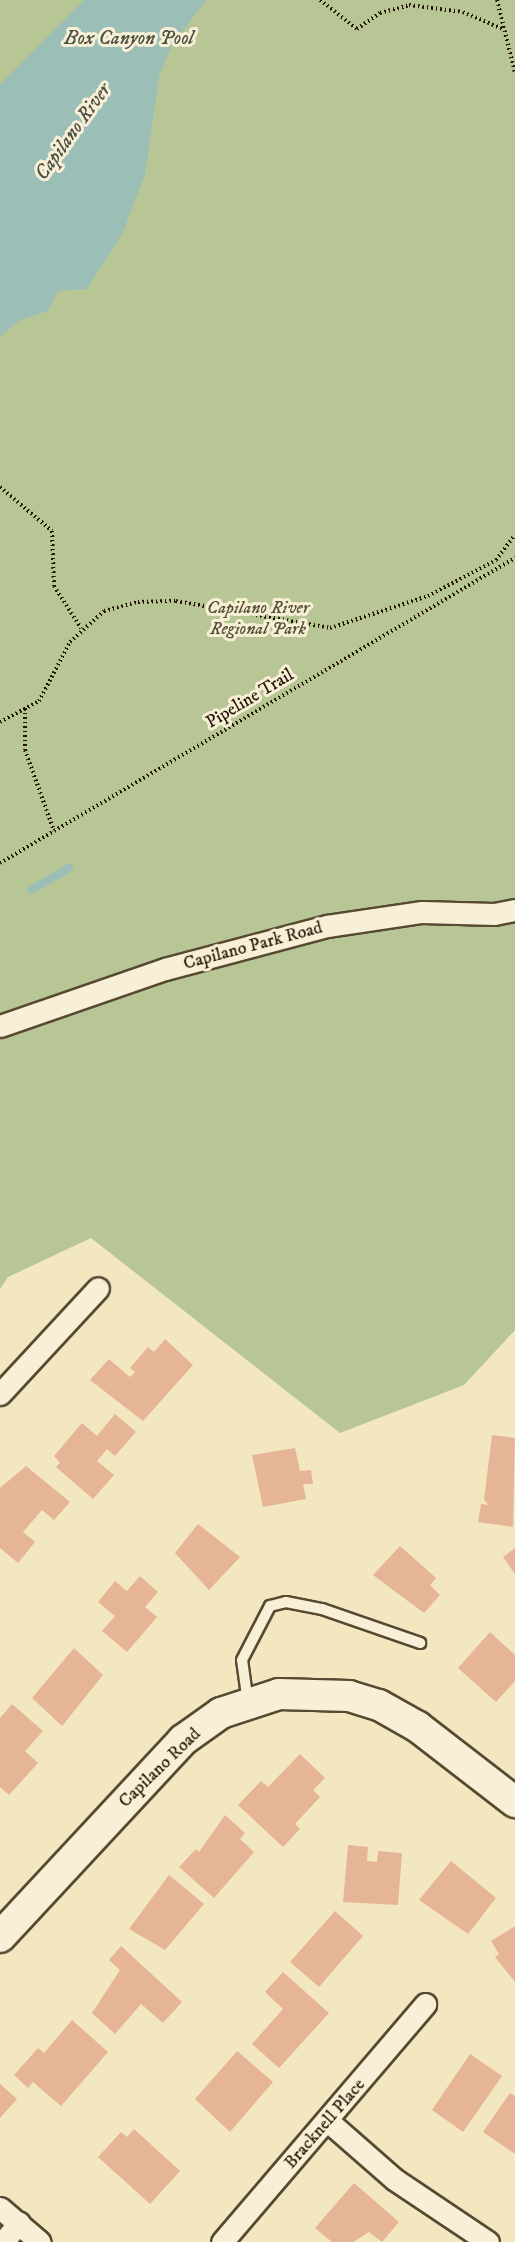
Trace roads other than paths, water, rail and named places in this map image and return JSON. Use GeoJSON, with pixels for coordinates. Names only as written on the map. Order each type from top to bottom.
{"type":"FeatureCollection","features":[{"type":"Feature","properties":{"kind":"main road","name":"Capilano Road"},"geometry":{"type":"LineString","coordinates":[[0,1936],[183,1740],[221,1713],[249,1704],[315,1692],[379,1705],[417,1727],[515,1802]]}},
{"type":"Feature","properties":{"kind":"street","name":"Capilano Park Road"},"geometry":{"type":"LineString","coordinates":[[0,1026],[165,969],[327,926],[422,912],[494,914],[515,910]]}},
{"type":"Feature","properties":{"kind":"street"},"geometry":{"type":"LineString","coordinates":[[0,1394],[98,1288]]}},
{"type":"Feature","properties":{"kind":"street","name":"Bracknell Place"},"geometry":{"type":"LineString","coordinates":[[222,2242],[329,2122],[425,2004]]}},
{"type":"Feature","properties":{"kind":"street"},"geometry":{"type":"LineString","coordinates":[[329,2122],[394,2178],[488,2242]]}},
{"type":"Feature","properties":{"kind":"street"},"geometry":{"type":"LineString","coordinates":[[0,2208],[40,2242]]}},
{"type":"Feature","properties":{"kind":"street"},"geometry":{"type":"LineString","coordinates":[[3,2242],[19,2223]]}},
{"type":"Feature","properties":{"kind":"lane"},"geometry":{"type":"LineString","coordinates":[[249,1704],[242,1660],[270,1606],[286,1602],[321,1609],[420,1643]]}},
{"type":"Feature","properties":{"kind":"water"},"geometry":{"type":"Polygon","coordinates":[[[84,0],[206,0],[171,47],[159,77],[145,175],[123,232],[87,289],[58,291],[48,311],[18,321],[0,337],[0,85],[84,0]]]}},
{"type":"Feature","properties":{"kind":"waterway"},"geometry":{"type":"LineString","coordinates":[[31,890],[69,868]]}},
{"type":"Feature","properties":{"kind":"water label","name":"Box Canyon Pool"},"geometry":{"type":"Point","coordinates":[129,38]}},
{"type":"Feature","properties":{"kind":"water label","name":"Capilano River"},"geometry":{"type":"Point","coordinates":[73,132]}},
{"type":"Feature","properties":{"kind":"park label","name":"Capilano River Regional Park"},"geometry":{"type":"Point","coordinates":[258,619]}}]}
